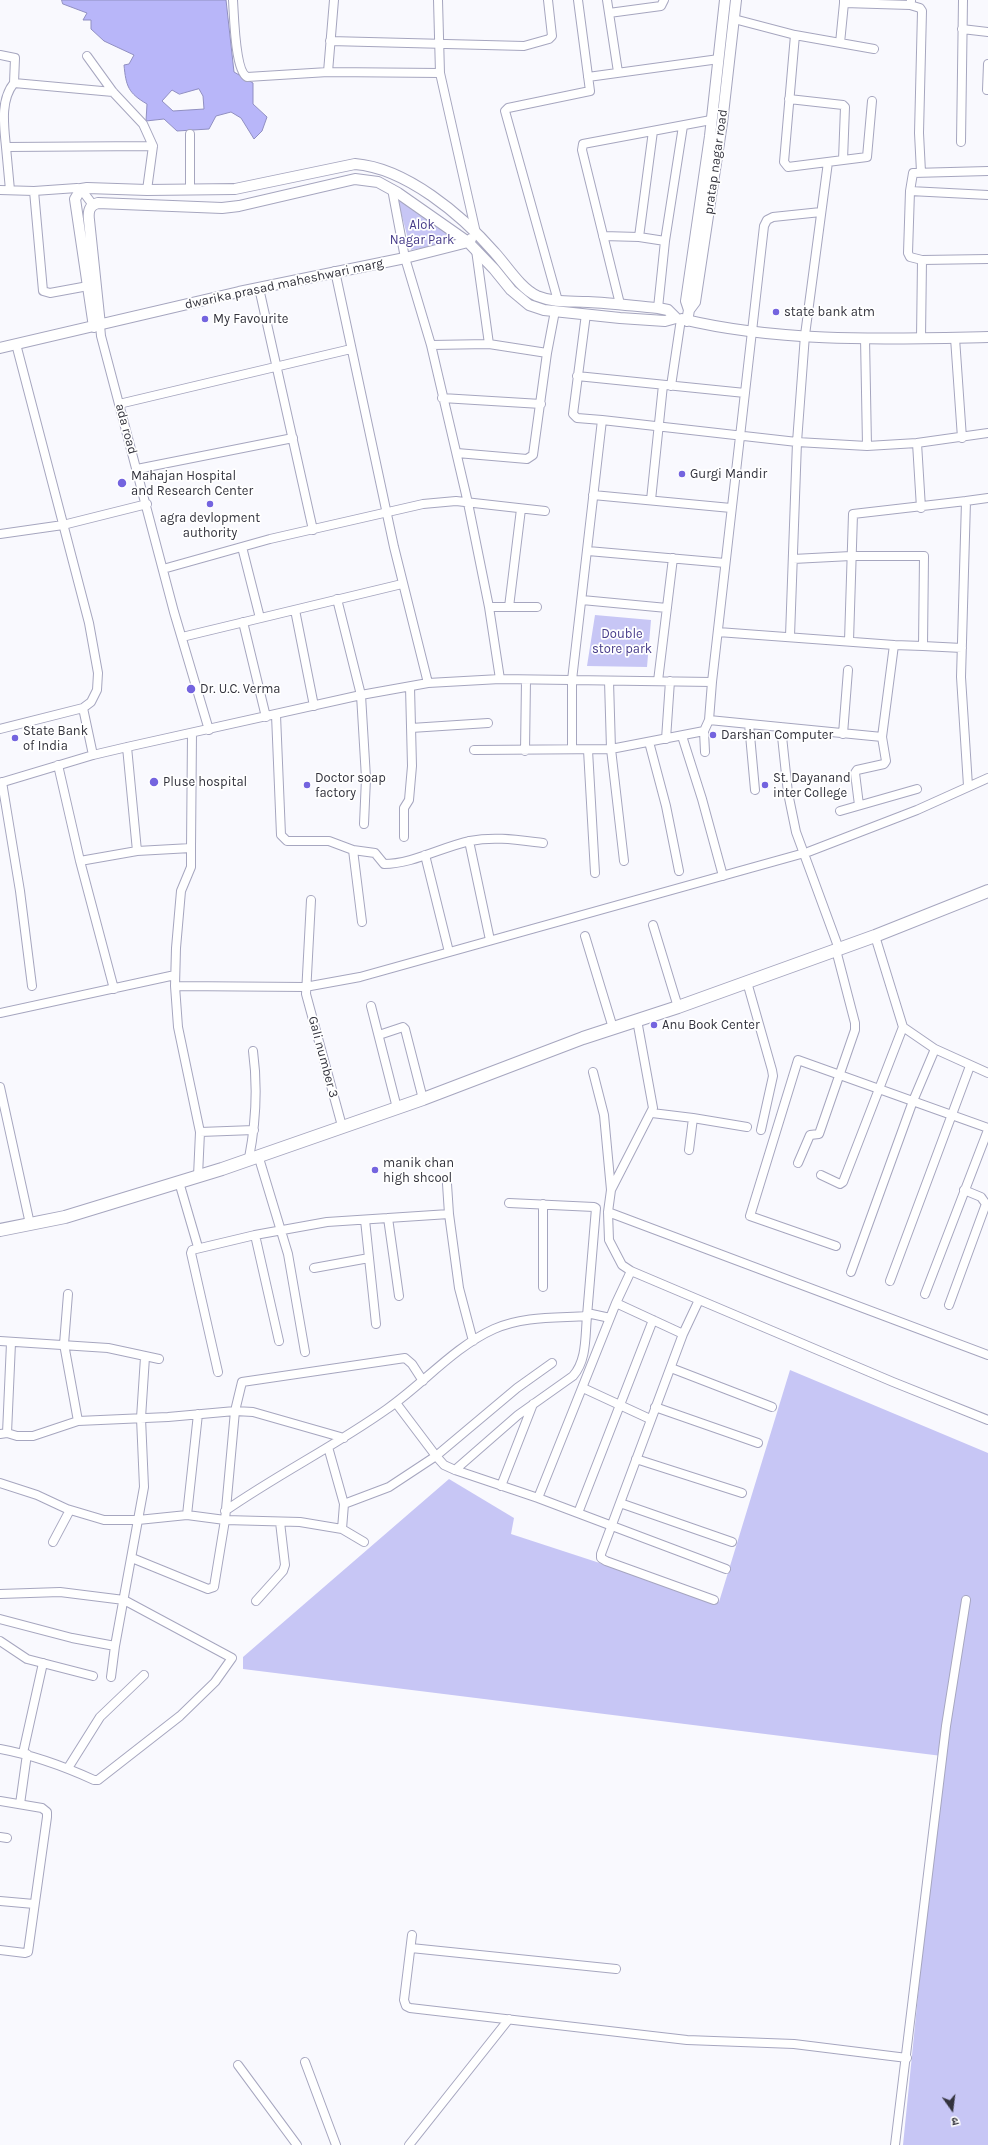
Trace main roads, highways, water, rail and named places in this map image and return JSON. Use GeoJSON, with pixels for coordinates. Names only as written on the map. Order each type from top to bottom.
{"type":"FeatureCollection","features":[{"type":"Feature","properties":{"kind":"main road"},"geometry":{"type":"LineString","coordinates":[[0,1230],[65,1217],[179,1182],[397,1108],[613,1028],[678,1007],[875,936],[988,891]]}},
{"type":"Feature","properties":{"kind":"place","name":"state bank atm"},"geometry":{"type":"Point","coordinates":[776,312]}},
{"type":"Feature","properties":{"kind":"place","name":"My Favourite"},"geometry":{"type":"Point","coordinates":[205,319]}},
{"type":"Feature","properties":{"kind":"place","name":"Gurgi Mandir"},"geometry":{"type":"Point","coordinates":[682,474]}},
{"type":"Feature","properties":{"kind":"place","name":"Mahajan Hospital and Research Center"},"geometry":{"type":"Point","coordinates":[122,483]}},
{"type":"Feature","properties":{"kind":"place","name":"agra devlopment authority"},"geometry":{"type":"Point","coordinates":[210,504]}},
{"type":"Feature","properties":{"kind":"place","name":"Dr. U.C. Verma"},"geometry":{"type":"Point","coordinates":[191,689]}},
{"type":"Feature","properties":{"kind":"place","name":"Darshan Computer"},"geometry":{"type":"Point","coordinates":[713,735]}},
{"type":"Feature","properties":{"kind":"place","name":"State Bank of India"},"geometry":{"type":"Point","coordinates":[15,738]}},
{"type":"Feature","properties":{"kind":"place","name":"Pluse hospital"},"geometry":{"type":"Point","coordinates":[154,782]}},
{"type":"Feature","properties":{"kind":"place","name":"Doctor soap factory"},"geometry":{"type":"Point","coordinates":[307,785]}},
{"type":"Feature","properties":{"kind":"place","name":"St. Dayanand inter College"},"geometry":{"type":"Point","coordinates":[765,785]}},
{"type":"Feature","properties":{"kind":"place","name":"Anu Book Center"},"geometry":{"type":"Point","coordinates":[654,1025]}},
{"type":"Feature","properties":{"kind":"place","name":"manik chan high shcool"},"geometry":{"type":"Point","coordinates":[375,1170]}},
{"type":"Feature","properties":{"kind":"park label","name":"Alok Nagar Park"},"geometry":{"type":"Point","coordinates":[422,232]}},
{"type":"Feature","properties":{"kind":"park label","name":"Double store park"},"geometry":{"type":"Point","coordinates":[622,642]}}]}
